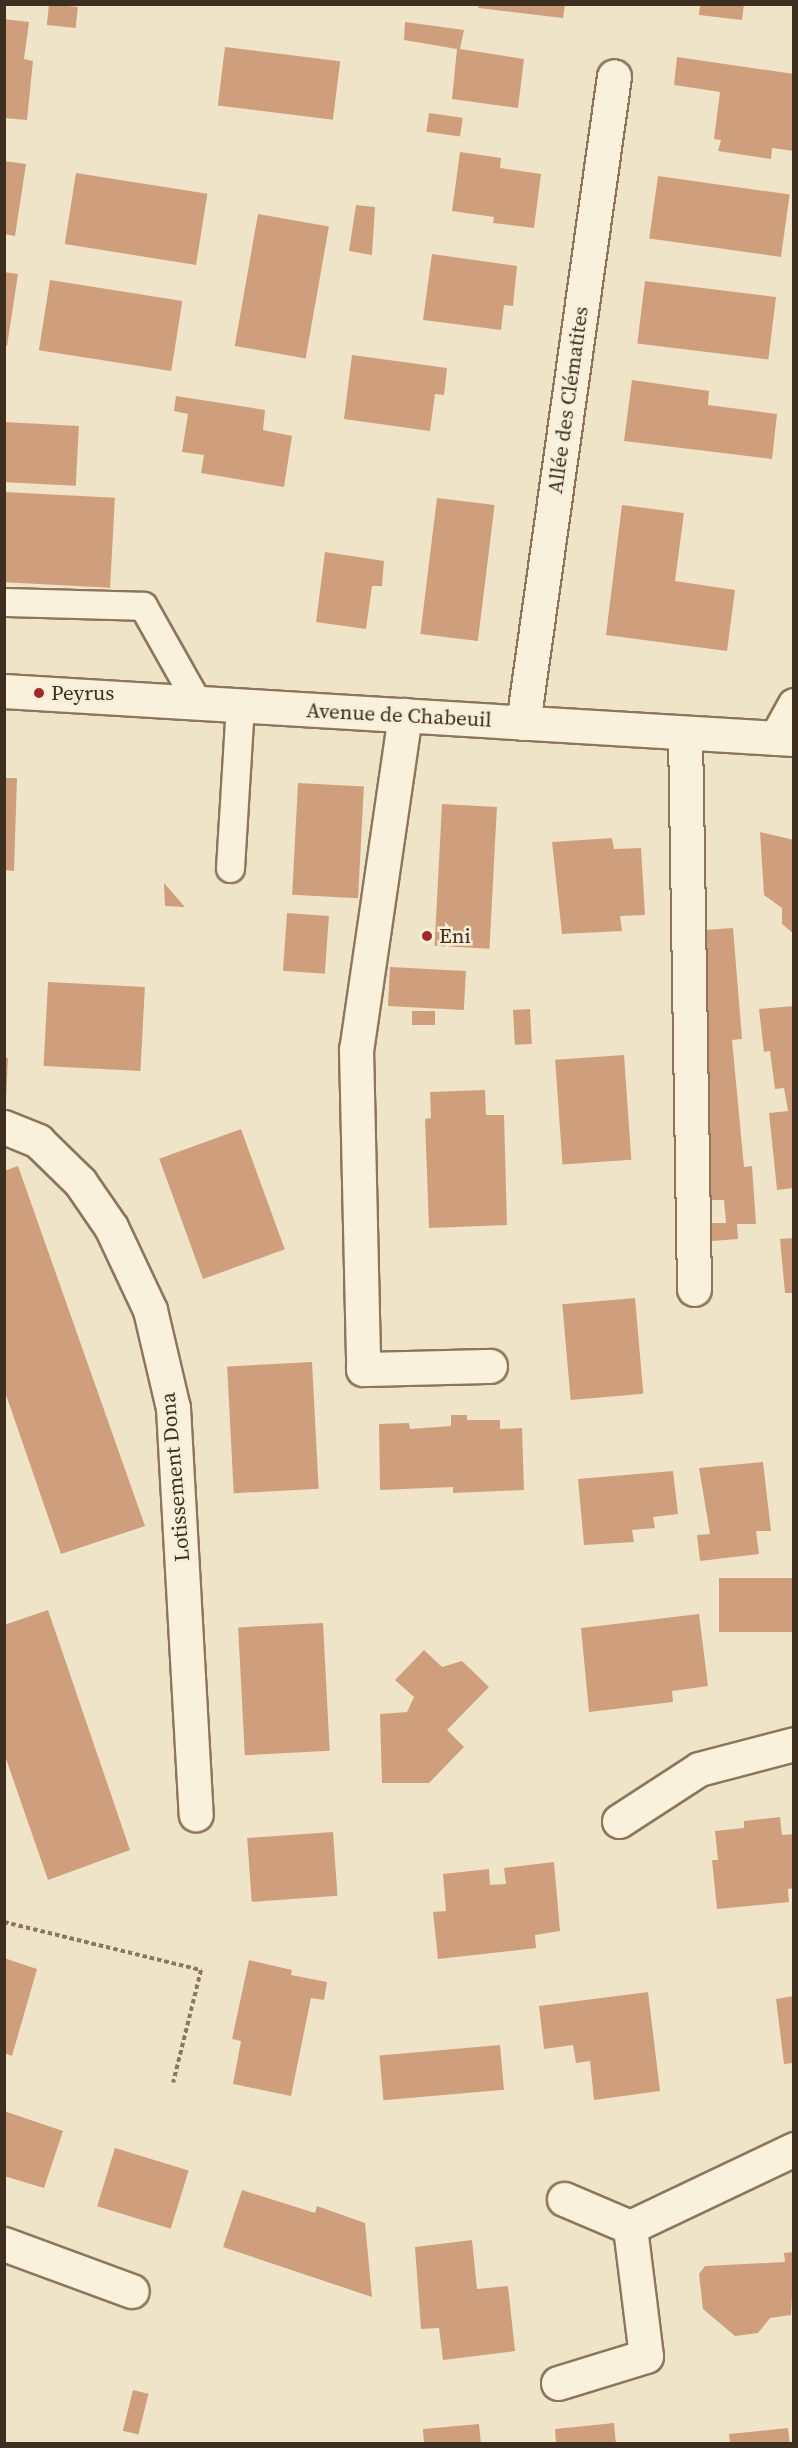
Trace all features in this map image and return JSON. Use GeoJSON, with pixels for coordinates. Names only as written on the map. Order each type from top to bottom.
{"type":"FeatureCollection","features":[{"type":"Feature","properties":{"kind":"street","name":"Allée des Clématites"},"geometry":{"type":"LineString","coordinates":[[523,723],[614,76]]}},
{"type":"Feature","properties":{"kind":"street","name":"Avenue de Chabeuil"},"geometry":{"type":"LineString","coordinates":[[4,691],[785,739]]}},
{"type":"Feature","properties":{"kind":"street"},"geometry":{"type":"LineString","coordinates":[[785,739],[794,705]]}},
{"type":"Feature","properties":{"kind":"street"},"geometry":{"type":"LineString","coordinates":[[405,716],[356,1049],[363,1369],[490,1366]]}},
{"type":"Feature","properties":{"kind":"street"},"geometry":{"type":"LineString","coordinates":[[685,733],[694,1289]]}},
{"type":"Feature","properties":{"kind":"street","name":"Lotissement Dona"},"geometry":{"type":"LineString","coordinates":[[4,1127],[38,1141],[80,1182],[111,1227],[150,1310],[173,1408],[196,1814]]}},
{"type":"Feature","properties":{"kind":"street"},"geometry":{"type":"LineString","coordinates":[[619,1821],[699,1769],[794,1744]]}},
{"type":"Feature","properties":{"kind":"street"},"geometry":{"type":"LineString","coordinates":[[564,2199],[630,2227],[794,2150]]}},
{"type":"Feature","properties":{"kind":"street"},"geometry":{"type":"LineString","coordinates":[[558,2383],[645,2356],[630,2227]]}},
{"type":"Feature","properties":{"kind":"street"},"geometry":{"type":"LineString","coordinates":[[4,2244],[132,2291]]}},
{"type":"Feature","properties":{"kind":"lane"},"geometry":{"type":"LineString","coordinates":[[4,602],[143,606],[197,702]]}},
{"type":"Feature","properties":{"kind":"lane"},"geometry":{"type":"LineString","coordinates":[[230,868],[240,705]]}},
{"type":"Feature","properties":{"kind":"path"},"geometry":{"type":"LineString","coordinates":[[4,1922],[201,1970],[172,2083]]}},
{"type":"Feature","properties":{"kind":"building"},"geometry":{"type":"Polygon","coordinates":[[[49,4],[78,7],[76,28],[47,25],[49,4]]]}},
{"type":"Feature","properties":{"kind":"building"},"geometry":{"type":"Polygon","coordinates":[[[700,4],[744,4],[742,20],[699,15],[700,4]]]}},
{"type":"Feature","properties":{"kind":"building"},"geometry":{"type":"Polygon","coordinates":[[[479,5],[565,5],[563,18],[478,8],[479,5]]]}},
{"type":"Feature","properties":{"kind":"building"},"geometry":{"type":"Polygon","coordinates":[[[4,19],[29,22],[24,59],[33,61],[27,120],[4,118],[4,19]]]}},
{"type":"Feature","properties":{"kind":"building"},"geometry":{"type":"Polygon","coordinates":[[[405,22],[464,30],[460,49],[524,59],[518,108],[452,99],[457,49],[404,40],[405,22]]]}},
{"type":"Feature","properties":{"kind":"building"},"geometry":{"type":"Polygon","coordinates":[[[225,47],[340,61],[333,120],[218,106],[225,47]]]}},
{"type":"Feature","properties":{"kind":"building"},"geometry":{"type":"Polygon","coordinates":[[[677,57],[794,74],[794,151],[772,148],[771,159],[718,151],[721,140],[714,139],[720,92],[674,85],[677,57]]]}},
{"type":"Feature","properties":{"kind":"building"},"geometry":{"type":"Polygon","coordinates":[[[429,113],[463,118],[460,137],[426,132],[429,113]]]}},
{"type":"Feature","properties":{"kind":"building"},"geometry":{"type":"Polygon","coordinates":[[[460,152],[501,158],[500,168],[541,174],[534,228],[493,223],[494,217],[452,211],[460,152]]]}},
{"type":"Feature","properties":{"kind":"building"},"geometry":{"type":"Polygon","coordinates":[[[4,161],[26,164],[15,236],[4,234],[4,161]]]}},
{"type":"Feature","properties":{"kind":"building"},"geometry":{"type":"Polygon","coordinates":[[[76,173],[207,194],[196,265],[65,244],[76,173]]]}},
{"type":"Feature","properties":{"kind":"building"},"geometry":{"type":"Polygon","coordinates":[[[658,176],[790,195],[781,257],[649,238],[658,176]]]}},
{"type":"Feature","properties":{"kind":"building"},"geometry":{"type":"Polygon","coordinates":[[[356,205],[375,207],[372,255],[349,251],[356,205]]]}},
{"type":"Feature","properties":{"kind":"building"},"geometry":{"type":"Polygon","coordinates":[[[258,214],[329,227],[306,358],[235,346],[258,214]]]}},
{"type":"Feature","properties":{"kind":"building"},"geometry":{"type":"Polygon","coordinates":[[[432,254],[517,266],[513,306],[504,305],[501,330],[423,320],[432,254]]]}},
{"type":"Feature","properties":{"kind":"building"},"geometry":{"type":"Polygon","coordinates":[[[4,272],[18,274],[7,346],[4,345],[4,272]]]}},
{"type":"Feature","properties":{"kind":"building"},"geometry":{"type":"Polygon","coordinates":[[[50,280],[182,301],[171,371],[39,350],[50,280]]]}},
{"type":"Feature","properties":{"kind":"building"},"geometry":{"type":"Polygon","coordinates":[[[645,281],[776,297],[768,360],[637,344],[645,281]]]}},
{"type":"Feature","properties":{"kind":"building"},"geometry":{"type":"Polygon","coordinates":[[[352,355],[447,368],[444,395],[435,394],[430,431],[344,419],[352,355]]]}},
{"type":"Feature","properties":{"kind":"building"},"geometry":{"type":"Polygon","coordinates":[[[632,380],[709,391],[708,405],[777,414],[772,459],[624,441],[632,380]]]}},
{"type":"Feature","properties":{"kind":"building"},"geometry":{"type":"Polygon","coordinates":[[[176,396],[265,410],[263,430],[292,436],[284,487],[201,473],[204,455],[182,452],[188,414],[174,411],[176,396]]]}},
{"type":"Feature","properties":{"kind":"building"},"geometry":{"type":"Polygon","coordinates":[[[4,422],[79,426],[76,486],[4,482],[4,422]]]}},
{"type":"Feature","properties":{"kind":"building"},"geometry":{"type":"Polygon","coordinates":[[[4,492],[115,498],[110,588],[4,582],[4,492]]]}},
{"type":"Feature","properties":{"kind":"building"},"geometry":{"type":"Polygon","coordinates":[[[437,498],[495,505],[478,641],[420,634],[437,498]]]}},
{"type":"Feature","properties":{"kind":"building"},"geometry":{"type":"Polygon","coordinates":[[[622,505],[684,513],[675,581],[735,590],[727,651],[606,635],[622,505]]]}},
{"type":"Feature","properties":{"kind":"building"},"geometry":{"type":"Polygon","coordinates":[[[325,552],[384,561],[382,586],[372,586],[366,629],[316,622],[325,552]]]}},
{"type":"Feature","properties":{"kind":"building"},"geometry":{"type":"Polygon","coordinates":[[[4,778],[17,778],[14,871],[4,870],[4,778]]]}},
{"type":"Feature","properties":{"kind":"building"},"geometry":{"type":"Polygon","coordinates":[[[298,783],[364,786],[358,898],[292,895],[298,783]]]}},
{"type":"Feature","properties":{"kind":"building"},"geometry":{"type":"Polygon","coordinates":[[[442,804],[497,807],[489,949],[435,946],[442,804]]]}},
{"type":"Feature","properties":{"kind":"building"},"geometry":{"type":"Polygon","coordinates":[[[760,832],[794,840],[794,934],[782,924],[782,908],[764,895],[760,832]]]}},
{"type":"Feature","properties":{"kind":"building"},"geometry":{"type":"Polygon","coordinates":[[[612,838],[614,849],[641,848],[645,915],[620,916],[622,931],[562,934],[552,842],[612,838]]]}},
{"type":"Feature","properties":{"kind":"building"},"geometry":{"type":"Polygon","coordinates":[[[164,883],[185,907],[165,906],[164,883]]]}},
{"type":"Feature","properties":{"kind":"building"},"geometry":{"type":"Polygon","coordinates":[[[287,913],[329,916],[325,974],[283,971],[287,913]]]}},
{"type":"Feature","properties":{"kind":"building"},"geometry":{"type":"Polygon","coordinates":[[[733,928],[742,1039],[732,1040],[744,1167],[752,1166],[756,1224],[737,1224],[738,1239],[712,1241],[710,1223],[726,1223],[724,1200],[709,1200],[691,931],[733,928]]]}},
{"type":"Feature","properties":{"kind":"building"},"geometry":{"type":"Polygon","coordinates":[[[390,967],[466,971],[464,1010],[388,1006],[390,967]]]}},
{"type":"Feature","properties":{"kind":"building"},"geometry":{"type":"Polygon","coordinates":[[[48,982],[145,987],[140,1071],[44,1066],[48,982]]]}},
{"type":"Feature","properties":{"kind":"building"},"geometry":{"type":"Polygon","coordinates":[[[794,1006],[794,1188],[777,1190],[769,1113],[788,1111],[784,1088],[775,1089],[770,1051],[764,1052],[759,1009],[794,1006]]]}},
{"type":"Feature","properties":{"kind":"building"},"geometry":{"type":"Polygon","coordinates":[[[530,1009],[532,1044],[515,1045],[513,1010],[530,1009]]]}},
{"type":"Feature","properties":{"kind":"building"},"geometry":{"type":"Polygon","coordinates":[[[412,1011],[435,1011],[435,1025],[412,1025],[412,1011]]]}},
{"type":"Feature","properties":{"kind":"building"},"geometry":{"type":"Polygon","coordinates":[[[624,1055],[631,1160],[562,1165],[555,1060],[624,1055]]]}},
{"type":"Feature","properties":{"kind":"building"},"geometry":{"type":"Polygon","coordinates":[[[4,1058],[8,1058],[6,1100],[4,1100],[4,1058]]]}},
{"type":"Feature","properties":{"kind":"building"},"geometry":{"type":"Polygon","coordinates":[[[485,1090],[486,1115],[504,1115],[507,1225],[429,1228],[425,1119],[431,1118],[430,1092],[485,1090]]]}},
{"type":"Feature","properties":{"kind":"building"},"geometry":{"type":"Polygon","coordinates":[[[241,1129],[285,1249],[203,1279],[159,1159],[241,1129]]]}},
{"type":"Feature","properties":{"kind":"building"},"geometry":{"type":"Polygon","coordinates":[[[18,1166],[145,1526],[61,1554],[4,1389],[4,1171],[18,1166]]]}},
{"type":"Feature","properties":{"kind":"building"},"geometry":{"type":"Polygon","coordinates":[[[794,1238],[794,1293],[785,1293],[780,1239],[794,1238]]]}},
{"type":"Feature","properties":{"kind":"building"},"geometry":{"type":"Polygon","coordinates":[[[635,1298],[643,1394],[571,1400],[562,1304],[635,1298]]]}},
{"type":"Feature","properties":{"kind":"building"},"geometry":{"type":"Polygon","coordinates":[[[312,1362],[319,1489],[234,1493],[227,1366],[312,1362]]]}},
{"type":"Feature","properties":{"kind":"building"},"geometry":{"type":"Polygon","coordinates":[[[451,1415],[467,1415],[467,1420],[500,1420],[500,1429],[522,1428],[524,1490],[453,1493],[453,1487],[380,1490],[379,1424],[409,1423],[410,1429],[451,1426],[451,1415]]]}},
{"type":"Feature","properties":{"kind":"building"},"geometry":{"type":"Polygon","coordinates":[[[763,1462],[771,1531],[756,1531],[759,1554],[700,1561],[697,1535],[710,1534],[699,1468],[763,1462]]]}},
{"type":"Feature","properties":{"kind":"building"},"geometry":{"type":"Polygon","coordinates":[[[673,1471],[678,1514],[653,1517],[655,1528],[632,1530],[634,1542],[584,1545],[578,1479],[673,1471]]]}},
{"type":"Feature","properties":{"kind":"building"},"geometry":{"type":"Polygon","coordinates":[[[719,1578],[794,1578],[794,1632],[719,1632],[719,1578]]]}},
{"type":"Feature","properties":{"kind":"building"},"geometry":{"type":"Polygon","coordinates":[[[48,1610],[130,1850],[48,1880],[4,1753],[4,1625],[48,1610]]]}},
{"type":"Feature","properties":{"kind":"building"},"geometry":{"type":"Polygon","coordinates":[[[699,1614],[708,1686],[672,1691],[673,1702],[589,1712],[581,1628],[699,1614]]]}},
{"type":"Feature","properties":{"kind":"building"},"geometry":{"type":"Polygon","coordinates":[[[323,1623],[330,1751],[245,1755],[238,1627],[323,1623]]]}},
{"type":"Feature","properties":{"kind":"building"},"geometry":{"type":"Polygon","coordinates":[[[424,1650],[442,1667],[462,1661],[489,1687],[447,1730],[464,1747],[429,1783],[382,1783],[380,1714],[407,1712],[414,1697],[395,1680],[424,1650]]]}},
{"type":"Feature","properties":{"kind":"building"},"geometry":{"type":"Polygon","coordinates":[[[780,1817],[782,1835],[794,1834],[794,1888],[788,1889],[789,1902],[717,1909],[712,1860],[718,1860],[715,1831],[744,1828],[744,1821],[780,1817]]]}},
{"type":"Feature","properties":{"kind":"building"},"geometry":{"type":"Polygon","coordinates":[[[333,1832],[337,1896],[252,1902],[247,1838],[333,1832]]]}},
{"type":"Feature","properties":{"kind":"building"},"geometry":{"type":"Polygon","coordinates":[[[554,1862],[560,1931],[535,1935],[536,1948],[438,1959],[433,1912],[446,1911],[443,1874],[489,1869],[490,1885],[506,1884],[504,1868],[554,1862]]]}},
{"type":"Feature","properties":{"kind":"building"},"geometry":{"type":"Polygon","coordinates":[[[4,1958],[37,1969],[12,2056],[4,2053],[4,1958]]]}},
{"type":"Feature","properties":{"kind":"building"},"geometry":{"type":"Polygon","coordinates":[[[249,1960],[292,1970],[291,1975],[327,1982],[324,2000],[311,1998],[291,2096],[233,2084],[241,2041],[232,2039],[249,1960]]]}},
{"type":"Feature","properties":{"kind":"building"},"geometry":{"type":"Polygon","coordinates":[[[648,1992],[660,2091],[594,2100],[590,2061],[576,2063],[573,2045],[544,2049],[539,2006],[648,1992]]]}},
{"type":"Feature","properties":{"kind":"building"},"geometry":{"type":"Polygon","coordinates":[[[794,1996],[794,2063],[784,2064],[776,1999],[794,1996]]]}},
{"type":"Feature","properties":{"kind":"building"},"geometry":{"type":"Polygon","coordinates":[[[500,2045],[504,2090],[383,2100],[379,2056],[500,2045]]]}},
{"type":"Feature","properties":{"kind":"building"},"geometry":{"type":"Polygon","coordinates":[[[4,2111],[63,2131],[44,2188],[4,2176],[4,2111]]]}},
{"type":"Feature","properties":{"kind":"building"},"geometry":{"type":"Polygon","coordinates":[[[115,2148],[189,2171],[171,2229],[97,2206],[115,2148]]]}},
{"type":"Feature","properties":{"kind":"building"},"geometry":{"type":"Polygon","coordinates":[[[242,2190],[315,2213],[317,2206],[365,2223],[372,2297],[223,2247],[242,2190]]]}},
{"type":"Feature","properties":{"kind":"building"},"geometry":{"type":"Polygon","coordinates":[[[472,2240],[477,2289],[508,2286],[515,2351],[443,2360],[439,2328],[421,2329],[415,2247],[472,2240]]]}},
{"type":"Feature","properties":{"kind":"building"},"geometry":{"type":"Polygon","coordinates":[[[794,2252],[791,2315],[770,2318],[758,2333],[735,2336],[703,2309],[699,2274],[705,2266],[785,2262],[784,2253],[794,2252]]]}},
{"type":"Feature","properties":{"kind":"building"},"geometry":{"type":"Polygon","coordinates":[[[133,2390],[149,2394],[138,2435],[123,2431],[133,2390]]]}},
{"type":"Feature","properties":{"kind":"building"},"geometry":{"type":"Polygon","coordinates":[[[614,2423],[616,2444],[556,2444],[555,2429],[614,2423]]]}},
{"type":"Feature","properties":{"kind":"building"},"geometry":{"type":"Polygon","coordinates":[[[479,2424],[481,2444],[424,2444],[423,2429],[479,2424]]]}},
{"type":"Feature","properties":{"kind":"building"},"geometry":{"type":"Polygon","coordinates":[[[788,2428],[790,2444],[730,2444],[729,2434],[788,2428]]]}},
{"type":"Feature","properties":{"kind":"place","name":"Peyrus"},"geometry":{"type":"Point","coordinates":[39,693]}},
{"type":"Feature","properties":{"kind":"place","name":"Eni"},"geometry":{"type":"Point","coordinates":[427,936]}}]}
